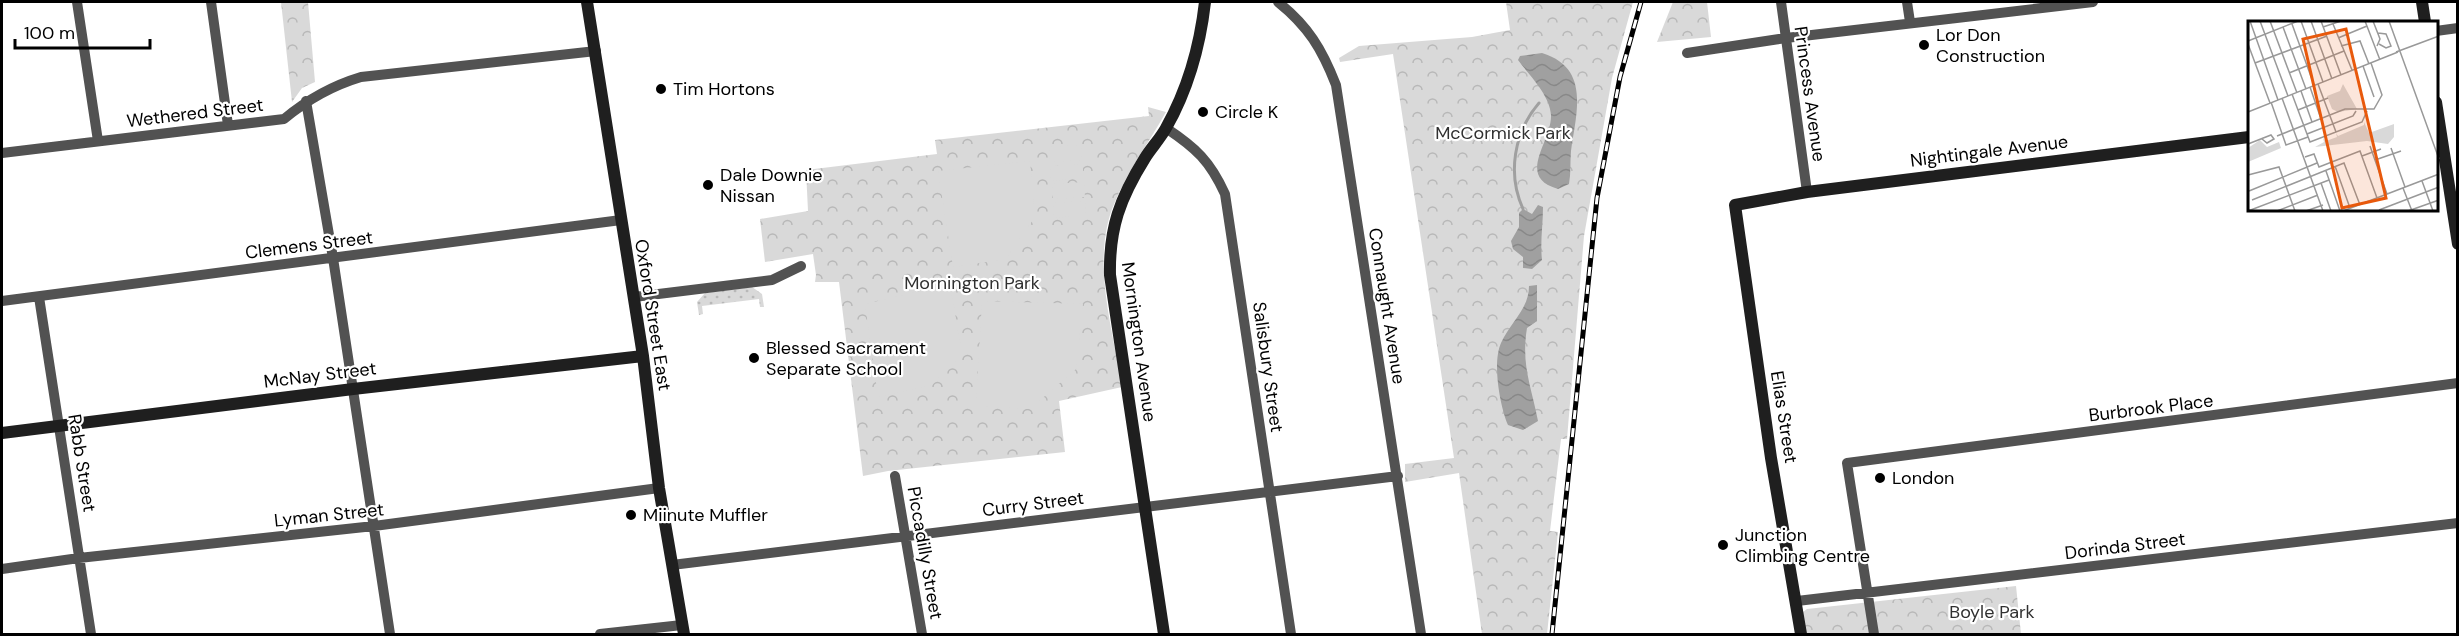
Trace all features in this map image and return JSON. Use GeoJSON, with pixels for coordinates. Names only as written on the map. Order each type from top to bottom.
{"type":"FeatureCollection","features":[{"type":"Feature","properties":{"kind":"street"},"geometry":{"type":"LineString","coordinates":[[77,2],[98,141]]}},
{"type":"Feature","properties":{"kind":"street"},"geometry":{"type":"LineString","coordinates":[[211,2],[228,125]]}},
{"type":"Feature","properties":{"kind":"street","name":"Oxford Street East"},"geometry":{"type":"LineString","coordinates":[[587,2],[643,356],[659,488],[683,630]]}},
{"type":"Feature","properties":{"kind":"street","name":"Mornington Avenue"},"geometry":{"type":"LineString","coordinates":[[1164,634],[1110,275],[1109,246],[1126,191],[1166,128],[1191,72],[1198,48],[1206,2]]}},
{"type":"Feature","properties":{"kind":"street","name":"Connaught Avenue"},"geometry":{"type":"LineString","coordinates":[[1278,2],[1301,23],[1319,45],[1336,85],[1421,634]]}},
{"type":"Feature","properties":{"kind":"street","name":"Princess Avenue"},"geometry":{"type":"LineString","coordinates":[[1781,2],[1807,192]]}},
{"type":"Feature","properties":{"kind":"street"},"geometry":{"type":"LineString","coordinates":[[1907,2],[1910,22]]}},
{"type":"Feature","properties":{"kind":"street"},"geometry":{"type":"LineString","coordinates":[[1687,53],[1910,22],[2092,2]]}},
{"type":"Feature","properties":{"kind":"street"},"geometry":{"type":"LineString","coordinates":[[2422,2],[2425,21]]}},
{"type":"Feature","properties":{"kind":"street"},"geometry":{"type":"LineString","coordinates":[[2438,31],[2457,28]]}},
{"type":"Feature","properties":{"kind":"street","name":"Wethered Street"},"geometry":{"type":"LineString","coordinates":[[2,153],[284,118],[306,101],[336,85],[361,77],[596,51]]}},
{"type":"Feature","properties":{"kind":"street"},"geometry":{"type":"LineString","coordinates":[[306,101],[333,258],[390,634]]}},
{"type":"Feature","properties":{"kind":"street"},"geometry":{"type":"LineString","coordinates":[[2438,117],[2457,244]]}},
{"type":"Feature","properties":{"kind":"street","name":"Salisbury Street"},"geometry":{"type":"LineString","coordinates":[[1166,128],[1192,145],[1206,159],[1225,194],[1291,634]]}},
{"type":"Feature","properties":{"kind":"street","name":"Nightingale Avenue"},"geometry":{"type":"LineString","coordinates":[[1735,205],[1807,192],[2248,137]]}},
{"type":"Feature","properties":{"kind":"street","name":"Elias Street"},"geometry":{"type":"LineString","coordinates":[[1735,205],[1772,458],[1801,634]]}},
{"type":"Feature","properties":{"kind":"street","name":"Clemens Street"},"geometry":{"type":"LineString","coordinates":[[2,301],[621,220]]}},
{"type":"Feature","properties":{"kind":"street"},"geometry":{"type":"LineString","coordinates":[[634,297],[772,280],[801,266]]}},
{"type":"Feature","properties":{"kind":"street","name":"Rabb Street"},"geometry":{"type":"LineString","coordinates":[[39,297],[91,634]]}},
{"type":"Feature","properties":{"kind":"street","name":"McNay Street"},"geometry":{"type":"LineString","coordinates":[[2,433],[353,389],[643,356]]}},
{"type":"Feature","properties":{"kind":"street","name":"Burbrook Place"},"geometry":{"type":"LineString","coordinates":[[1867,593],[1847,463],[2457,383]]}},
{"type":"Feature","properties":{"kind":"street","name":"Piccadilly Street"},"geometry":{"type":"LineString","coordinates":[[895,476],[922,634]]}},
{"type":"Feature","properties":{"kind":"street","name":"Curry Street"},"geometry":{"type":"LineString","coordinates":[[672,565],[1398,476]]}},
{"type":"Feature","properties":{"kind":"street","name":"Lyman Street"},"geometry":{"type":"LineString","coordinates":[[2,569],[80,558],[374,526],[659,488]]}},
{"type":"Feature","properties":{"kind":"street","name":"Dorinda Street"},"geometry":{"type":"LineString","coordinates":[[1797,602],[2457,523]]}},
{"type":"Feature","properties":{"kind":"street"},"geometry":{"type":"LineString","coordinates":[[1867,593],[1874,634]]}},
{"type":"Feature","properties":{"kind":"street"},"geometry":{"type":"LineString","coordinates":[[600,634],[683,630]]}},
{"type":"Feature","properties":{"kind":"green space"},"geometry":{"type":"Polygon","coordinates":[[[281,2],[308,2],[315,82],[302,88],[292,102],[281,2]]]}},
{"type":"Feature","properties":{"kind":"green space","name":"McCormick Park"},"geometry":{"type":"Polygon","coordinates":[[[1506,2],[1633,2],[1612,78],[1584,236],[1567,439],[1561,439],[1550,531],[1558,532],[1547,634],[1482,634],[1459,473],[1405,482],[1405,464],[1454,458],[1393,54],[1340,62],[1339,58],[1359,46],[1472,37],[1510,30],[1506,2]]]}},
{"type":"Feature","properties":{"kind":"green space"},"geometry":{"type":"Polygon","coordinates":[[[1673,2],[1707,2],[1711,37],[1657,42],[1673,2]]]}},
{"type":"Feature","properties":{"kind":"green space","name":"Mornington Park"},"geometry":{"type":"Polygon","coordinates":[[[1148,107],[1166,112],[1117,196],[1106,230],[1104,275],[1106,298],[1122,387],[1059,401],[1065,452],[888,471],[863,476],[839,282],[815,282],[813,254],[765,262],[760,219],[808,211],[806,170],[937,154],[935,140],[1149,116],[1148,107]]]}},
{"type":"Feature","properties":{"kind":"green space"},"geometry":{"type":"Polygon","coordinates":[[[1081,145],[1082,160],[1050,162],[1049,147],[1081,145]]]}},
{"type":"Feature","properties":{"kind":"green space"},"geometry":{"type":"Polygon","coordinates":[[[1030,161],[1035,217],[1006,259],[953,267],[938,171],[1030,161]]]}},
{"type":"Feature","properties":{"kind":"green space"},"geometry":{"type":"Polygon","coordinates":[[[1083,164],[1083,178],[1051,181],[1050,166],[1083,164]]]}},
{"type":"Feature","properties":{"kind":"green space"},"geometry":{"type":"Polygon","coordinates":[[[1084,182],[1085,197],[1053,199],[1052,184],[1084,182]]]}},
{"type":"Feature","properties":{"kind":"green space"},"geometry":{"type":"Polygon","coordinates":[[[1085,201],[1086,215],[1054,218],[1053,203],[1085,201]]]}},
{"type":"Feature","properties":{"kind":"green space"},"geometry":{"type":"Polygon","coordinates":[[[950,284],[962,354],[932,385],[878,397],[865,304],[950,284]]]}},
{"type":"Feature","properties":{"kind":"green space"},"geometry":{"type":"Polygon","coordinates":[[[752,287],[762,294],[764,307],[760,307],[759,299],[702,306],[703,314],[699,315],[697,302],[705,293],[752,287]]]}},
{"type":"Feature","properties":{"kind":"green space"},"geometry":{"type":"Polygon","coordinates":[[[982,301],[1083,304],[1076,369],[1030,409],[976,406],[982,301]]]}},
{"type":"Feature","properties":{"kind":"green space","name":"Boyle Park"},"geometry":{"type":"Polygon","coordinates":[[[2016,586],[2021,634],[1804,634],[1803,612],[1807,609],[2016,586]]]}},
{"type":"Feature","properties":{"kind":"water"},"geometry":{"type":"Polygon","coordinates":[[[1542,53],[1558,60],[1568,69],[1577,93],[1569,184],[1558,189],[1545,183],[1539,176],[1537,167],[1550,125],[1550,108],[1538,86],[1518,60],[1520,56],[1542,53]]]}},
{"type":"Feature","properties":{"kind":"water"},"geometry":{"type":"Polygon","coordinates":[[[1538,205],[1543,207],[1542,260],[1532,269],[1523,268],[1523,257],[1513,249],[1511,241],[1519,227],[1519,213],[1523,209],[1532,214],[1538,205]]]}},
{"type":"Feature","properties":{"kind":"water"},"geometry":{"type":"Polygon","coordinates":[[[1537,285],[1537,321],[1527,328],[1525,353],[1538,421],[1523,430],[1508,425],[1502,407],[1497,373],[1498,351],[1523,309],[1529,286],[1537,285]]]}},
{"type":"Feature","properties":{"kind":"waterway"},"geometry":{"type":"LineString","coordinates":[[1523,209],[1515,182],[1516,154],[1524,127],[1530,114],[1539,103]]}},
{"type":"Feature","properties":{"kind":"railway"},"geometry":{"type":"LineString","coordinates":[[1552,634],[1597,198],[1620,77],[1641,2]]}},
{"type":"Feature","properties":{"kind":"place","name":"Lor Don Construction"},"geometry":{"type":"Point","coordinates":[1924,45]}},
{"type":"Feature","properties":{"kind":"place","name":"Tim Hortons"},"geometry":{"type":"Point","coordinates":[661,89]}},
{"type":"Feature","properties":{"kind":"place","name":"Circle K"},"geometry":{"type":"Point","coordinates":[1203,112]}},
{"type":"Feature","properties":{"kind":"place","name":"Dale Downie Nissan"},"geometry":{"type":"Point","coordinates":[708,185]}},
{"type":"Feature","properties":{"kind":"place","name":"Blessed Sacrament Separate School"},"geometry":{"type":"Point","coordinates":[754,358]}},
{"type":"Feature","properties":{"kind":"place","name":"London"},"geometry":{"type":"Point","coordinates":[1880,478]}},
{"type":"Feature","properties":{"kind":"place","name":"Miinute Muffler"},"geometry":{"type":"Point","coordinates":[631,515]}},
{"type":"Feature","properties":{"kind":"place","name":"Junction Climbing Centre"},"geometry":{"type":"Point","coordinates":[1723,545]}}]}
